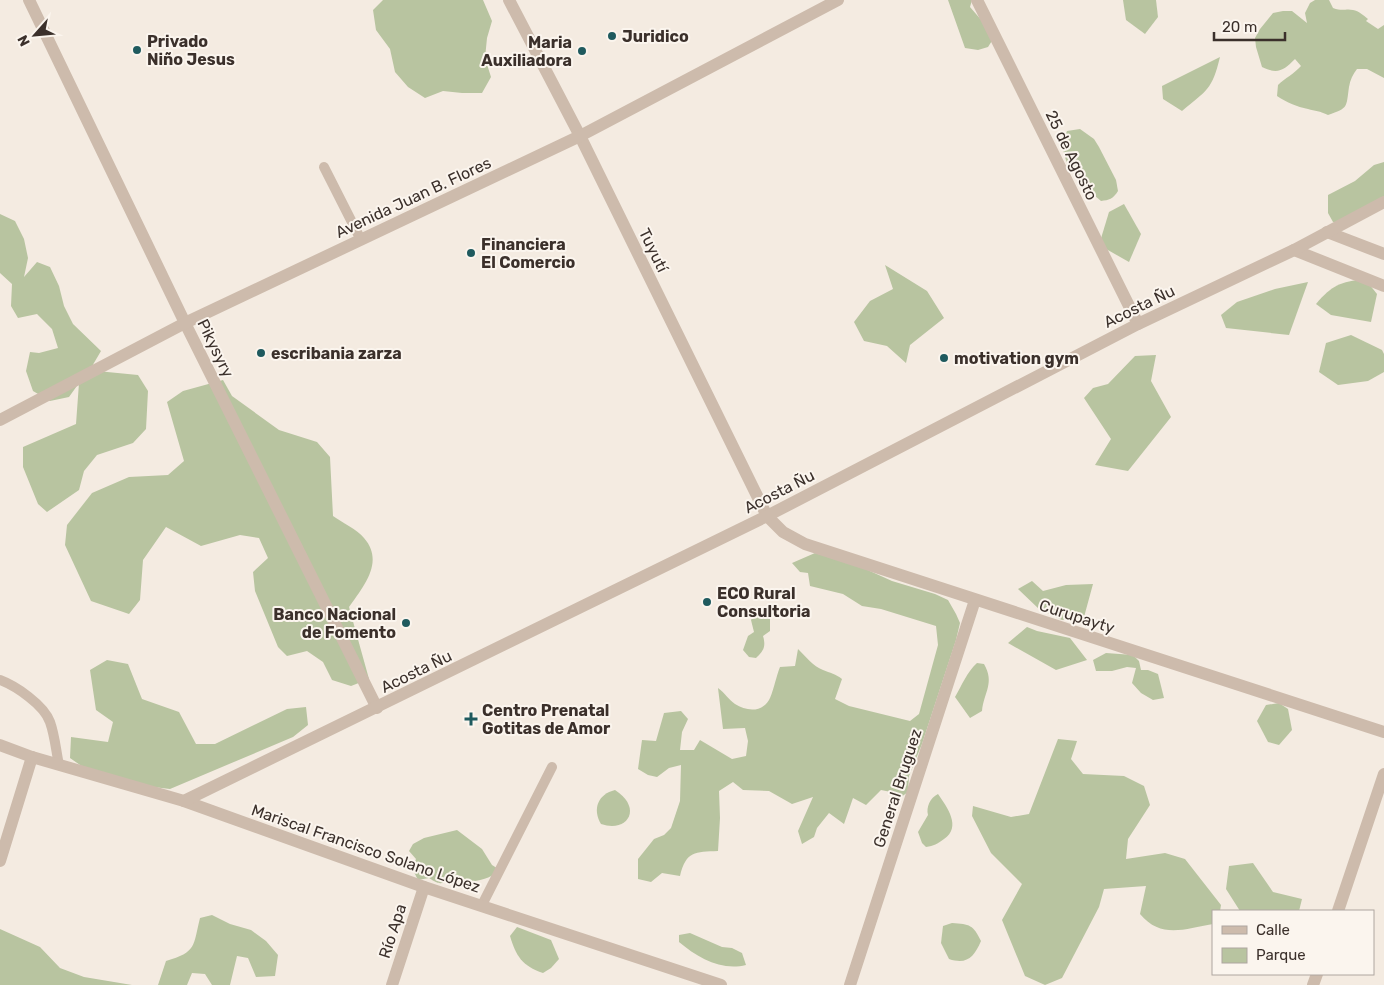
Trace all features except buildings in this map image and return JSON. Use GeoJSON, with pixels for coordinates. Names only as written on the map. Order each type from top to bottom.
{"type":"FeatureCollection","features":[{"type":"Feature","properties":{"kind":"street","name":"Pikysyry"},"geometry":{"type":"LineString","coordinates":[[29,0],[185,323],[377,708]]}},
{"type":"Feature","properties":{"kind":"street","name":"Tuyutí"},"geometry":{"type":"LineString","coordinates":[[509,0],[580,136],[767,516]]}},
{"type":"Feature","properties":{"kind":"street","name":"Avenida Juan B. Flores"},"geometry":{"type":"LineString","coordinates":[[0,420],[185,323],[580,136],[838,0]]}},
{"type":"Feature","properties":{"kind":"street","name":"25 de Agosto"},"geometry":{"type":"LineString","coordinates":[[977,0],[1138,324]]}},
{"type":"Feature","properties":{"kind":"street","name":"Acosta Ñu"},"geometry":{"type":"LineString","coordinates":[[184,801],[767,516],[1138,324],[1294,250],[1384,202]]}},
{"type":"Feature","properties":{"kind":"street"},"geometry":{"type":"LineString","coordinates":[[1327,232],[1384,254]]}},
{"type":"Feature","properties":{"kind":"street"},"geometry":{"type":"LineString","coordinates":[[1294,250],[1384,286]]}},
{"type":"Feature","properties":{"kind":"street","name":"Curupayty"},"geometry":{"type":"LineString","coordinates":[[767,516],[784,532],[805,544],[1384,732]]}},
{"type":"Feature","properties":{"kind":"street","name":"General Bruguez"},"geometry":{"type":"LineString","coordinates":[[850,985],[975,600]]}},
{"type":"Feature","properties":{"kind":"street","name":"Mariscal Francisco Solano López"},"geometry":{"type":"LineString","coordinates":[[0,745],[32,757],[184,801],[424,887],[721,985]]}},
{"type":"Feature","properties":{"kind":"street"},"geometry":{"type":"LineString","coordinates":[[0,861],[32,757]]}},
{"type":"Feature","properties":{"kind":"street"},"geometry":{"type":"LineString","coordinates":[[1338,910],[1384,774]]}},
{"type":"Feature","properties":{"kind":"street","name":"Río Apa"},"geometry":{"type":"LineString","coordinates":[[392,985],[424,887]]}},
{"type":"Feature","properties":{"kind":"lane"},"geometry":{"type":"LineString","coordinates":[[324,167],[361,240]]}},
{"type":"Feature","properties":{"kind":"lane"},"geometry":{"type":"LineString","coordinates":[[0,680],[19,690],[47,716],[59,765]]}},
{"type":"Feature","properties":{"kind":"lane"},"geometry":{"type":"LineString","coordinates":[[482,905],[552,767]]}},
{"type":"Feature","properties":{"kind":"green space"},"geometry":{"type":"Polygon","coordinates":[[[383,0],[483,0],[492,21],[487,38],[485,58],[491,77],[482,93],[443,91],[425,98],[408,87],[395,72],[390,49],[376,30],[373,10],[383,0]]]}},
{"type":"Feature","properties":{"kind":"green space"},"geometry":{"type":"Polygon","coordinates":[[[948,0],[972,0],[970,7],[995,36],[988,47],[978,50],[965,48],[948,0]]]}},
{"type":"Feature","properties":{"kind":"green space"},"geometry":{"type":"Polygon","coordinates":[[[1123,0],[1156,0],[1158,17],[1145,34],[1126,20],[1123,0]]]}},
{"type":"Feature","properties":{"kind":"green space"},"geometry":{"type":"Polygon","coordinates":[[[1315,0],[1329,0],[1333,8],[1357,11],[1368,19],[1366,21],[1378,29],[1384,25],[1384,78],[1367,69],[1357,69],[1350,82],[1345,106],[1328,115],[1296,106],[1277,96],[1278,85],[1301,66],[1295,59],[1277,71],[1262,67],[1256,47],[1255,38],[1273,13],[1292,11],[1307,23],[1305,13],[1310,3],[1315,0]]]}},
{"type":"Feature","properties":{"kind":"green space"},"geometry":{"type":"Polygon","coordinates":[[[1220,57],[1211,83],[1182,111],[1163,99],[1162,86],[1220,57]]]}},
{"type":"Feature","properties":{"kind":"green space"},"geometry":{"type":"Polygon","coordinates":[[[1080,129],[1094,139],[1116,180],[1118,191],[1109,200],[1101,201],[1093,194],[1078,179],[1066,161],[1064,141],[1067,131],[1080,129]]]}},
{"type":"Feature","properties":{"kind":"green space"},"geometry":{"type":"Polygon","coordinates":[[[1384,162],[1384,203],[1350,222],[1333,222],[1328,213],[1328,195],[1355,181],[1374,165],[1384,162]]]}},
{"type":"Feature","properties":{"kind":"green space"},"geometry":{"type":"Polygon","coordinates":[[[1124,204],[1141,234],[1129,262],[1099,245],[1109,212],[1124,204]]]}},
{"type":"Feature","properties":{"kind":"green space"},"geometry":{"type":"Polygon","coordinates":[[[0,214],[15,221],[24,239],[28,258],[24,277],[37,262],[50,267],[59,286],[64,306],[73,324],[101,351],[91,368],[97,371],[138,375],[148,391],[146,429],[133,443],[97,455],[84,471],[79,490],[47,512],[38,504],[23,467],[23,447],[76,424],[79,383],[69,397],[50,401],[33,391],[26,371],[30,352],[39,353],[58,348],[52,329],[37,314],[18,318],[11,306],[12,284],[0,273],[0,214]]]}},
{"type":"Feature","properties":{"kind":"green space"},"geometry":{"type":"Polygon","coordinates":[[[885,265],[927,291],[944,318],[910,345],[906,363],[887,346],[864,341],[854,322],[870,301],[893,289],[885,265]]]}},
{"type":"Feature","properties":{"kind":"green space"},"geometry":{"type":"Polygon","coordinates":[[[1365,279],[1377,294],[1371,322],[1331,315],[1316,304],[1327,292],[1337,286],[1365,279]]]}},
{"type":"Feature","properties":{"kind":"green space"},"geometry":{"type":"Polygon","coordinates":[[[1308,282],[1289,335],[1226,328],[1221,315],[1237,302],[1275,289],[1308,282]]]}},
{"type":"Feature","properties":{"kind":"green space"},"geometry":{"type":"Polygon","coordinates":[[[1351,335],[1382,350],[1384,354],[1384,372],[1368,381],[1338,385],[1319,372],[1326,343],[1351,335]]]}},
{"type":"Feature","properties":{"kind":"green space"},"geometry":{"type":"Polygon","coordinates":[[[1156,355],[1151,381],[1171,417],[1128,471],[1095,465],[1111,439],[1084,398],[1093,388],[1108,384],[1135,356],[1156,355]]]}},
{"type":"Feature","properties":{"kind":"green space"},"geometry":{"type":"Polygon","coordinates":[[[223,380],[232,396],[279,430],[317,442],[330,457],[333,516],[354,529],[364,538],[370,547],[372,556],[370,574],[349,607],[369,679],[351,686],[332,680],[323,662],[307,651],[287,656],[278,647],[255,591],[253,572],[268,558],[259,538],[240,535],[201,546],[166,527],[143,560],[140,600],[129,614],[91,601],[65,545],[67,525],[92,493],[129,477],[168,475],[184,461],[167,402],[183,391],[223,380]]]}},
{"type":"Feature","properties":{"kind":"green space"},"geometry":{"type":"Polygon","coordinates":[[[815,553],[861,567],[892,581],[935,594],[948,600],[960,623],[922,744],[909,776],[908,792],[897,800],[891,792],[881,790],[866,805],[853,798],[844,824],[829,813],[817,828],[814,837],[802,844],[798,831],[813,797],[792,804],[769,791],[743,790],[733,782],[719,791],[718,851],[693,854],[685,862],[680,876],[662,873],[651,882],[638,879],[638,859],[654,839],[664,835],[671,828],[680,801],[681,765],[669,768],[657,777],[648,775],[638,769],[642,740],[656,741],[664,713],[681,711],[688,719],[682,732],[680,750],[694,750],[700,740],[732,759],[746,756],[748,741],[745,728],[723,729],[718,688],[739,706],[748,709],[758,709],[766,704],[770,698],[780,667],[795,666],[798,649],[816,666],[842,679],[835,699],[849,706],[910,721],[919,714],[938,645],[936,626],[881,609],[862,606],[843,594],[810,586],[808,573],[800,572],[792,563],[815,553]]]}},
{"type":"Feature","properties":{"kind":"green space"},"geometry":{"type":"Polygon","coordinates":[[[1032,581],[1043,591],[1066,585],[1093,584],[1084,617],[1062,620],[1039,609],[1018,589],[1032,581]]]}},
{"type":"Feature","properties":{"kind":"green space"},"geometry":{"type":"Polygon","coordinates":[[[759,606],[762,612],[770,616],[770,631],[763,636],[764,648],[756,658],[749,657],[743,650],[748,636],[754,632],[751,620],[759,606]]]}},
{"type":"Feature","properties":{"kind":"green space"},"geometry":{"type":"Polygon","coordinates":[[[1027,627],[1070,638],[1087,660],[1056,670],[1008,643],[1027,627]]]}},
{"type":"Feature","properties":{"kind":"green space"},"geometry":{"type":"Polygon","coordinates":[[[1106,653],[1133,655],[1139,661],[1141,670],[1148,670],[1158,674],[1164,698],[1153,700],[1141,693],[1132,683],[1136,668],[1127,667],[1112,671],[1096,671],[1093,660],[1106,653]]]}},
{"type":"Feature","properties":{"kind":"green space"},"geometry":{"type":"Polygon","coordinates":[[[107,660],[128,664],[142,699],[179,712],[196,744],[215,744],[287,709],[306,707],[308,725],[293,737],[170,789],[103,781],[70,758],[71,737],[108,742],[113,722],[96,710],[90,670],[107,660]]]}},
{"type":"Feature","properties":{"kind":"green space"},"geometry":{"type":"Polygon","coordinates":[[[977,663],[984,664],[989,682],[982,711],[970,718],[955,697],[967,675],[977,663]]]}},
{"type":"Feature","properties":{"kind":"green space"},"geometry":{"type":"Polygon","coordinates":[[[1279,703],[1288,709],[1292,730],[1279,745],[1268,742],[1257,721],[1266,705],[1279,703]]]}},
{"type":"Feature","properties":{"kind":"green space"},"geometry":{"type":"Polygon","coordinates":[[[1058,739],[1077,741],[1071,759],[1083,774],[1124,776],[1144,786],[1150,805],[1128,839],[1126,859],[1165,853],[1185,859],[1221,905],[1220,910],[1212,910],[1212,924],[1183,930],[1165,929],[1156,927],[1140,914],[1146,886],[1104,889],[1099,907],[1062,978],[1045,985],[1025,976],[1002,920],[1022,884],[991,853],[972,816],[973,806],[1011,817],[1029,814],[1058,739]]]}},
{"type":"Feature","properties":{"kind":"green space"},"geometry":{"type":"Polygon","coordinates":[[[615,790],[624,797],[628,804],[629,817],[619,825],[601,824],[597,813],[598,803],[604,795],[615,790]]]}},
{"type":"Feature","properties":{"kind":"green space"},"geometry":{"type":"Polygon","coordinates":[[[938,794],[949,811],[952,829],[942,841],[926,847],[922,843],[918,832],[928,815],[929,803],[938,794]]]}},
{"type":"Feature","properties":{"kind":"green space"},"geometry":{"type":"Polygon","coordinates":[[[457,830],[482,849],[492,865],[500,870],[492,876],[475,881],[457,878],[442,883],[437,883],[429,878],[418,880],[412,868],[416,859],[409,851],[413,844],[424,838],[457,830]]]}},
{"type":"Feature","properties":{"kind":"green space"},"geometry":{"type":"Polygon","coordinates":[[[1253,863],[1273,892],[1302,899],[1299,910],[1239,910],[1226,889],[1229,866],[1253,863]]]}},
{"type":"Feature","properties":{"kind":"green space"},"geometry":{"type":"Polygon","coordinates":[[[212,915],[230,924],[251,930],[266,941],[278,955],[275,976],[256,977],[248,958],[237,956],[230,985],[212,985],[205,974],[192,973],[187,985],[158,985],[166,961],[189,951],[194,942],[200,918],[212,915]]]}},
{"type":"Feature","properties":{"kind":"green space"},"geometry":{"type":"Polygon","coordinates":[[[952,923],[970,926],[981,941],[973,955],[965,960],[955,961],[949,959],[941,943],[943,926],[952,923]]]}},
{"type":"Feature","properties":{"kind":"green space"},"geometry":{"type":"Polygon","coordinates":[[[517,927],[551,940],[559,959],[551,968],[543,973],[530,967],[521,959],[510,936],[517,927]]]}},
{"type":"Feature","properties":{"kind":"green space"},"geometry":{"type":"Polygon","coordinates":[[[0,929],[40,947],[60,968],[84,977],[132,985],[0,985],[0,929]]]}},
{"type":"Feature","properties":{"kind":"green space"},"geometry":{"type":"Polygon","coordinates":[[[690,933],[722,947],[732,948],[742,953],[746,965],[719,965],[702,958],[679,942],[679,935],[690,933]]]}},
{"type":"Feature","properties":{"kind":"place","name":"Juridico"},"geometry":{"type":"Point","coordinates":[612,36]}},
{"type":"Feature","properties":{"kind":"place","name":"Privado Niño Jesus"},"geometry":{"type":"Point","coordinates":[137,50]}},
{"type":"Feature","properties":{"kind":"place","name":"Maria Auxiliadora"},"geometry":{"type":"Point","coordinates":[582,51]}},
{"type":"Feature","properties":{"kind":"place","name":"Financiera El Comercio"},"geometry":{"type":"Point","coordinates":[471,253]}},
{"type":"Feature","properties":{"kind":"place","name":"escribania zarza"},"geometry":{"type":"Point","coordinates":[261,353]}},
{"type":"Feature","properties":{"kind":"place","name":"motivation gym"},"geometry":{"type":"Point","coordinates":[944,358]}},
{"type":"Feature","properties":{"kind":"place","name":"ECO Rural Consultoria"},"geometry":{"type":"Point","coordinates":[707,602]}},
{"type":"Feature","properties":{"kind":"place","name":"Banco Nacional de Fomento"},"geometry":{"type":"Point","coordinates":[406,623]}},
{"type":"Feature","properties":{"kind":"place","name":"Centro Prenatal Gotitas de Amor"},"geometry":{"type":"Point","coordinates":[471,719]}}]}
